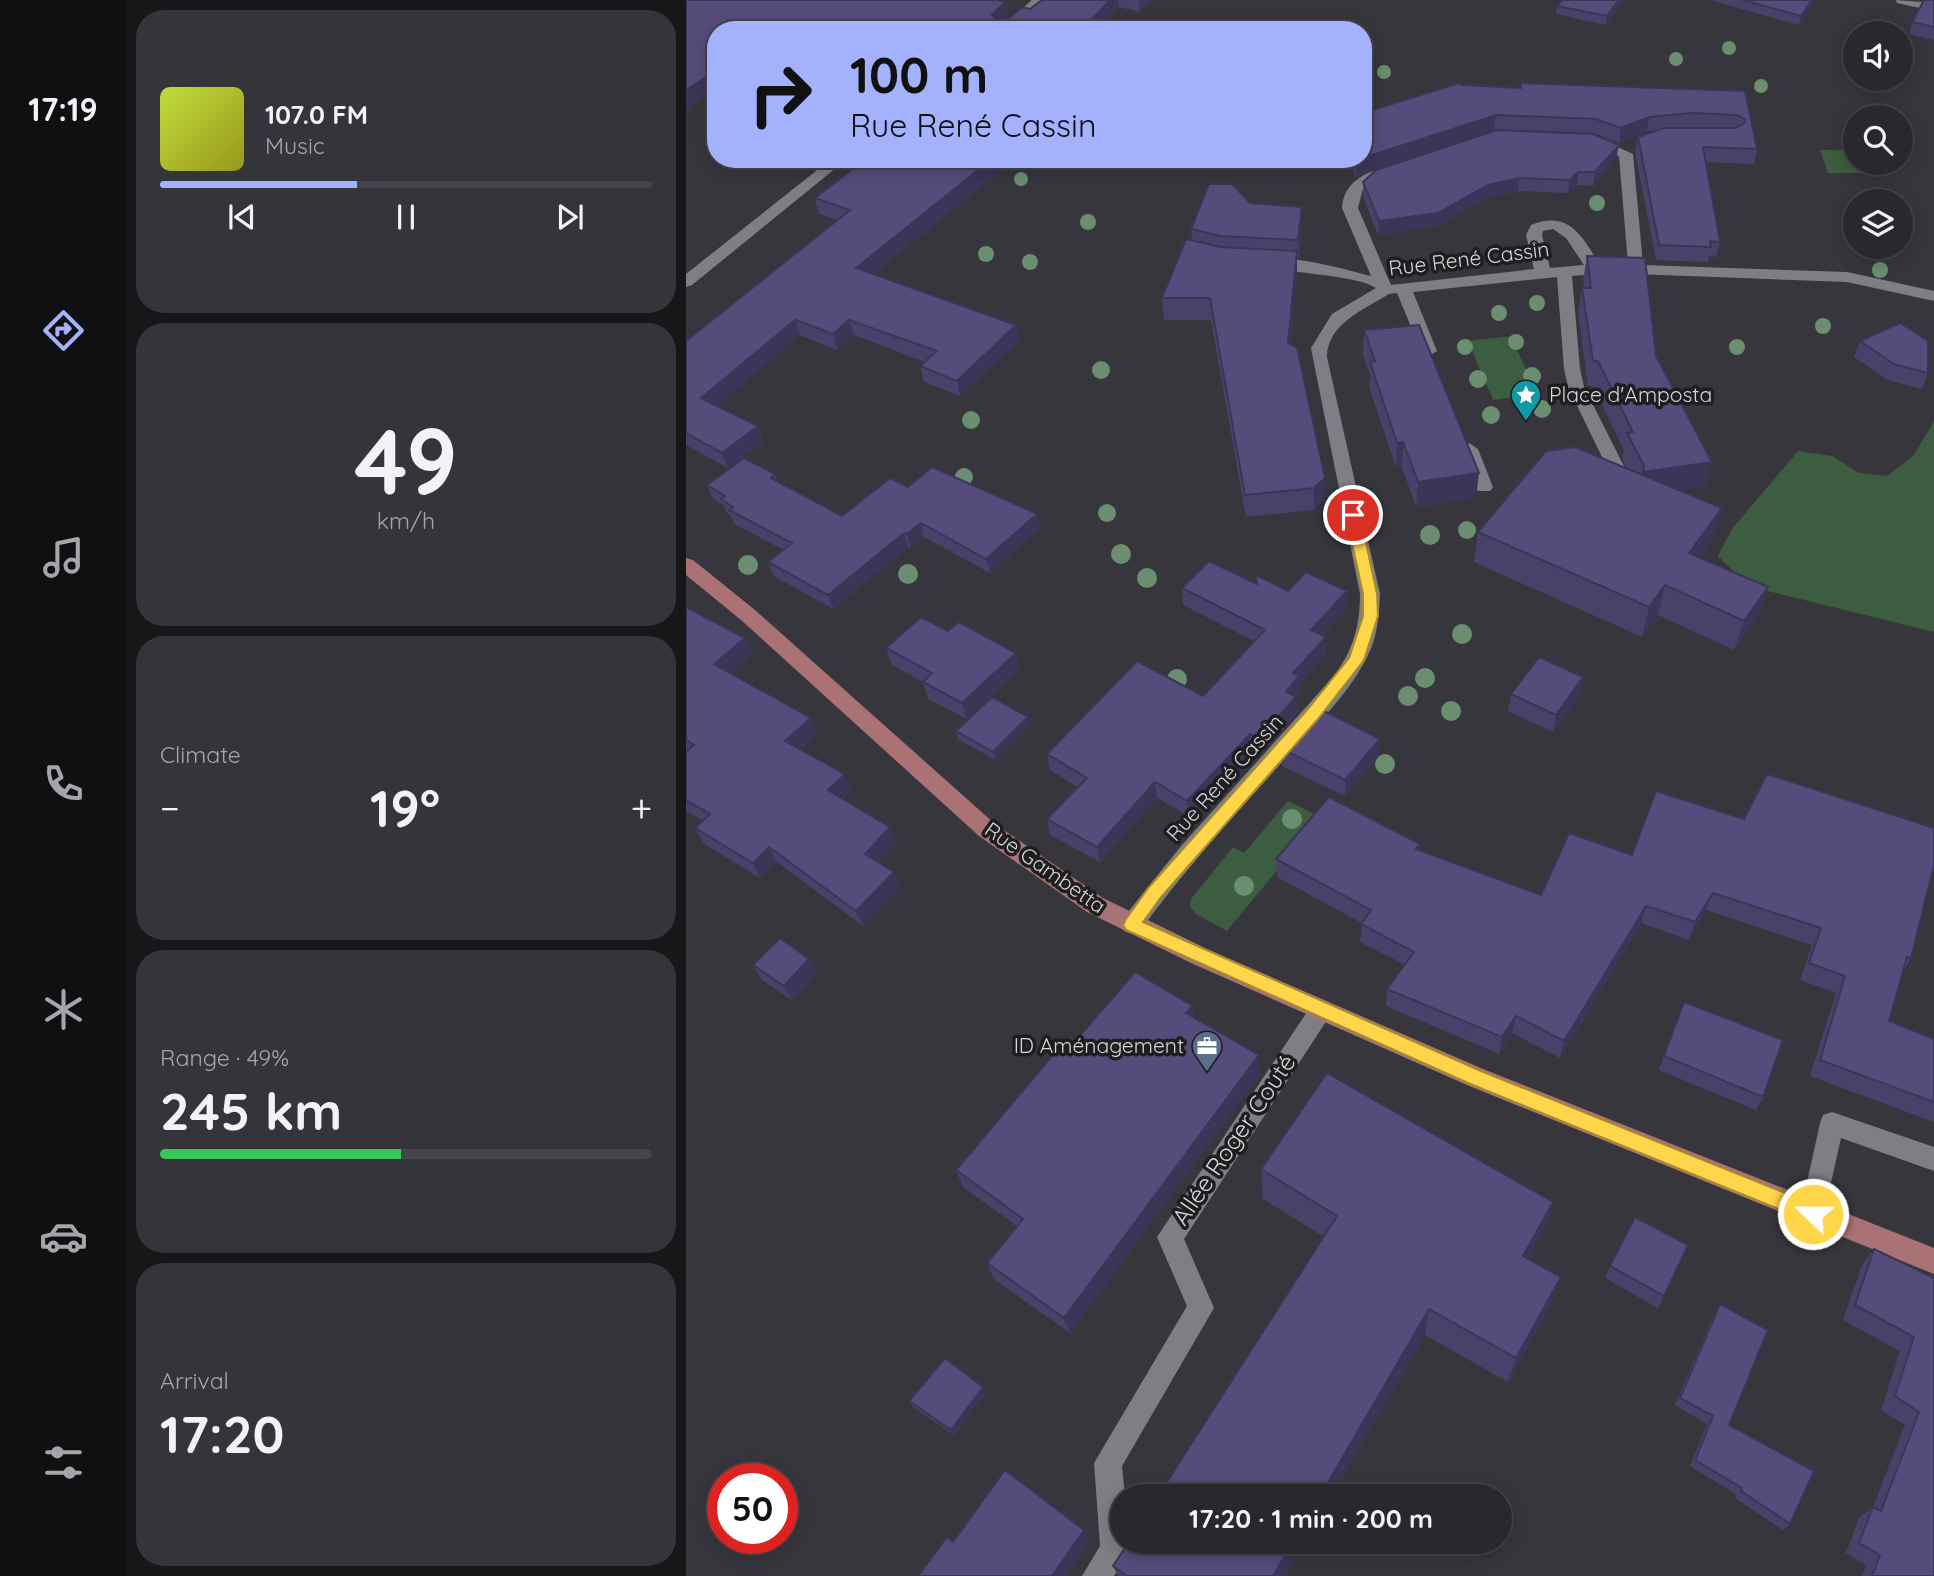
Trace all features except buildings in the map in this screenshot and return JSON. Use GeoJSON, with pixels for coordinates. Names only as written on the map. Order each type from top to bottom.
{"type":"FeatureCollection","features":[{"type":"Feature","properties":{"kind":"main road","name":"Rue Gambetta"},"geometry":{"type":"LineString","coordinates":[[686,565],[748,615],[987,830],[1095,905],[1132,925],[1487,1082],[1934,1261]]}},
{"type":"Feature","properties":{"kind":"street"},"geometry":{"type":"LineString","coordinates":[[1014,21],[1040,0]]}},
{"type":"Feature","properties":{"kind":"street"},"geometry":{"type":"LineString","coordinates":[[1910,1],[1934,7]]}},
{"type":"Feature","properties":{"kind":"street"},"geometry":{"type":"LineString","coordinates":[[1581,139],[1628,146],[1626,154],[1636,269]]}},
{"type":"Feature","properties":{"kind":"street"},"geometry":{"type":"LineString","coordinates":[[1407,165],[1369,178],[1354,188],[1349,198],[1350,208],[1433,363]]}},
{"type":"Feature","properties":{"kind":"street"},"geometry":{"type":"LineString","coordinates":[[686,282],[829,168]]}},
{"type":"Feature","properties":{"kind":"street"},"geometry":{"type":"LineString","coordinates":[[1543,273],[1534,235],[1536,228],[1549,224],[1566,229],[1575,236],[1594,269]]}},
{"type":"Feature","properties":{"kind":"street"},"geometry":{"type":"LineString","coordinates":[[1257,262],[1310,267],[1390,287]]}},
{"type":"Feature","properties":{"kind":"street","name":"Rue René Cassin"},"geometry":{"type":"LineString","coordinates":[[1132,925],[1155,892],[1312,715],[1356,660],[1366,637],[1370,594],[1319,348],[1338,318],[1390,287],[1594,269],[1847,277],[1934,296]]}},
{"type":"Feature","properties":{"kind":"street"},"geometry":{"type":"LineString","coordinates":[[1563,271],[1576,387],[1627,492]]}},
{"type":"Feature","properties":{"kind":"street"},"geometry":{"type":"LineString","coordinates":[[1464,437],[1484,487]]}},
{"type":"Feature","properties":{"kind":"street","name":"Allée Roger Couté"},"geometry":{"type":"LineString","coordinates":[[1097,1576],[1115,1550],[1108,1462],[1201,1308],[1170,1237],[1321,1010]]}},
{"type":"Feature","properties":{"kind":"street"},"geometry":{"type":"LineString","coordinates":[[1813,1214],[1832,1123],[1934,1158]]}},
{"type":"Feature","properties":{"kind":"green space"},"geometry":{"type":"Polygon","coordinates":[[[1820,150],[1843,150],[1843,173],[1828,173],[1820,150]]]}},
{"type":"Feature","properties":{"kind":"green space"},"geometry":{"type":"Polygon","coordinates":[[[1511,336],[1537,394],[1493,400],[1468,341],[1511,336]]]}},
{"type":"Feature","properties":{"kind":"green space"},"geometry":{"type":"Polygon","coordinates":[[[1934,421],[1934,632],[1748,586],[1718,556],[1732,529],[1798,451],[1832,456],[1859,473],[1887,476],[1913,456],[1934,421]]]}},
{"type":"Feature","properties":{"kind":"green space"},"geometry":{"type":"Polygon","coordinates":[[[1288,801],[1321,817],[1227,931],[1196,914],[1190,907],[1191,899],[1233,847],[1244,853],[1288,801]]]}},
{"type":"Feature","properties":{"kind":"place","name":"Place d'Amposta"},"geometry":{"type":"Point","coordinates":[1526,422]}},
{"type":"Feature","properties":{"kind":"place","name":"ID Aménagement"},"geometry":{"type":"Point","coordinates":[1207,1073]}},
{"type":"Feature","properties":{"kind":"route"},"geometry":{"type":"LineString","coordinates":[[1353,515],[1370,594],[1366,637],[1356,660],[1312,715],[1155,892],[1132,925],[1475,1077],[1813,1214]]}}]}
